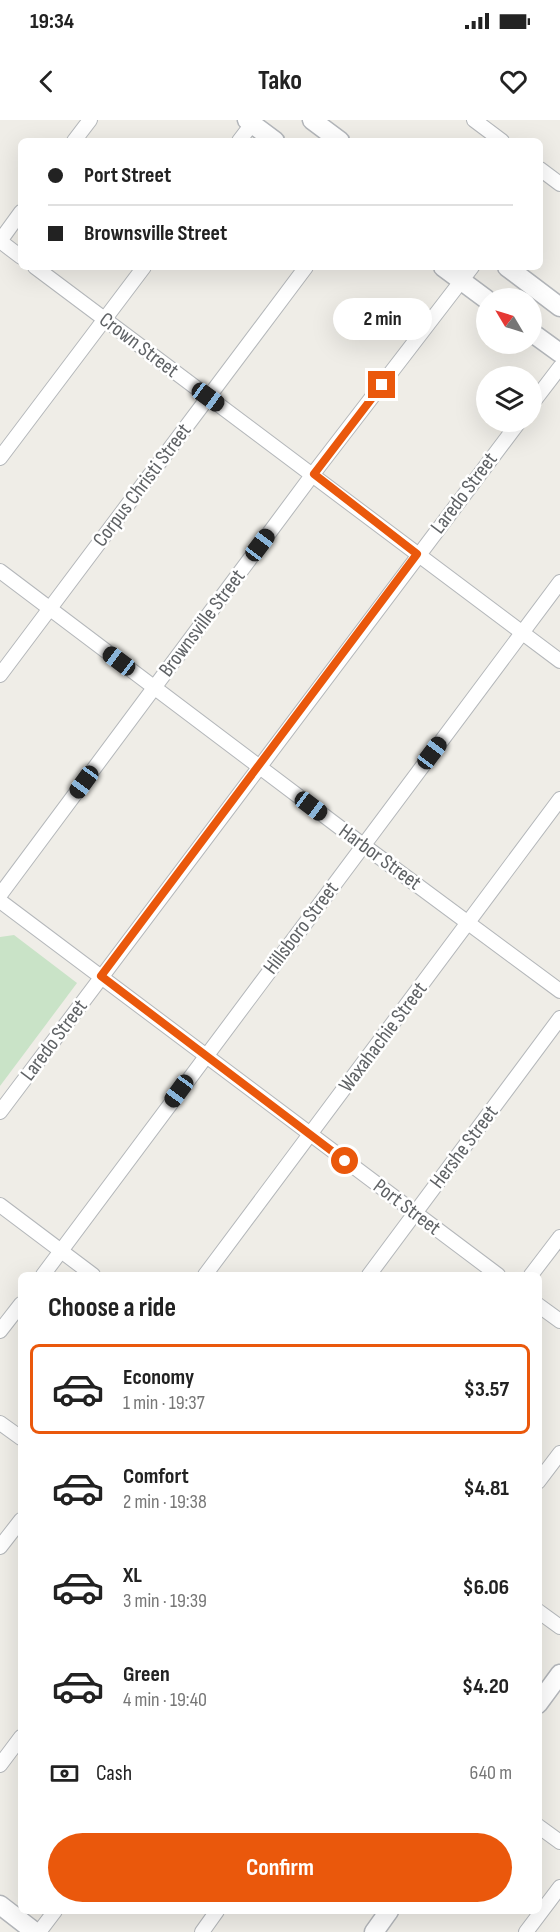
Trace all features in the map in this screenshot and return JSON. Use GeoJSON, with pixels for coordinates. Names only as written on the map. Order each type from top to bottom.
{"type":"FeatureCollection","features":[{"type":"Feature","properties":{"kind":"main road"},"geometry":{"type":"LineString","coordinates":[[312,120],[336,138]]}},
{"type":"Feature","properties":{"kind":"main road"},"geometry":{"type":"LineString","coordinates":[[252,121],[272,138]]}},
{"type":"Feature","properties":{"kind":"main road"},"geometry":{"type":"LineString","coordinates":[[511,270],[560,308]]}},
{"type":"Feature","properties":{"kind":"main road"},"geometry":{"type":"LineString","coordinates":[[466,274],[477,288]]}},
{"type":"Feature","properties":{"kind":"main road"},"geometry":{"type":"LineString","coordinates":[[542,340],[560,354]]}},
{"type":"Feature","properties":{"kind":"main road"},"geometry":{"type":"LineString","coordinates":[[542,1699],[560,1674]]}},
{"type":"Feature","properties":{"kind":"main road"},"geometry":{"type":"LineString","coordinates":[[0,1905],[37,1932]]}},
{"type":"Feature","properties":{"kind":"main road"},"geometry":{"type":"LineString","coordinates":[[374,1932],[387,1914]]}},
{"type":"Feature","properties":{"kind":"street"},"geometry":{"type":"LineString","coordinates":[[76,138],[90,120]]}},
{"type":"Feature","properties":{"kind":"street"},"geometry":{"type":"LineString","coordinates":[[474,120],[498,138]]}},
{"type":"Feature","properties":{"kind":"street"},"geometry":{"type":"LineString","coordinates":[[241,138],[252,121]]}},
{"type":"Feature","properties":{"kind":"street"},"geometry":{"type":"LineString","coordinates":[[543,172],[560,184]]}},
{"type":"Feature","properties":{"kind":"street"},"geometry":{"type":"LineString","coordinates":[[18,216],[0,241],[18,255]]}},
{"type":"Feature","properties":{"kind":"street","name":"Crown Street"},"geometry":{"type":"LineString","coordinates":[[39,270],[314,474],[560,661]]}},
{"type":"Feature","properties":{"kind":"street"},"geometry":{"type":"LineString","coordinates":[[0,458],[142,270]]}},
{"type":"Feature","properties":{"kind":"street","name":"Corpus Christi Street"},"geometry":{"type":"LineString","coordinates":[[0,675],[304,270]]}},
{"type":"Feature","properties":{"kind":"street","name":"Brownsville Street"},"geometry":{"type":"LineString","coordinates":[[0,895],[466,274]]}},
{"type":"Feature","properties":{"kind":"street"},"geometry":{"type":"LineString","coordinates":[[542,391],[560,367]]}},
{"type":"Feature","properties":{"kind":"street","name":"Laredo Street"},"geometry":{"type":"LineString","coordinates":[[0,1112],[417,554],[511,432]]}},
{"type":"Feature","properties":{"kind":"street","name":"Harbor Street"},"geometry":{"type":"LineString","coordinates":[[0,571],[363,846],[560,991]]}},
{"type":"Feature","properties":{"kind":"street","name":"Hillsboro Street"},"geometry":{"type":"LineString","coordinates":[[45,1272],[560,582]]}},
{"type":"Feature","properties":{"kind":"street","name":"Waxahachie Street"},"geometry":{"type":"LineString","coordinates":[[207,1272],[560,799]]}},
{"type":"Feature","properties":{"kind":"street","name":"Port Street"},"geometry":{"type":"LineString","coordinates":[[0,901],[494,1272]]}},
{"type":"Feature","properties":{"kind":"street","name":"Hershe Street"},"geometry":{"type":"LineString","coordinates":[[371,1272],[560,1018]]}},
{"type":"Feature","properties":{"kind":"street"},"geometry":{"type":"LineString","coordinates":[[0,1205],[89,1272]]}},
{"type":"Feature","properties":{"kind":"street"},"geometry":{"type":"LineString","coordinates":[[533,1272],[560,1237]]}},
{"type":"Feature","properties":{"kind":"street"},"geometry":{"type":"LineString","coordinates":[[0,1331],[18,1308]]}},
{"type":"Feature","properties":{"kind":"street"},"geometry":{"type":"LineString","coordinates":[[542,1308],[560,1321]]}},
{"type":"Feature","properties":{"kind":"street"},"geometry":{"type":"LineString","coordinates":[[0,1423],[18,1436]]}},
{"type":"Feature","properties":{"kind":"street"},"geometry":{"type":"LineString","coordinates":[[542,1477],[560,1453]]}},
{"type":"Feature","properties":{"kind":"street"},"geometry":{"type":"LineString","coordinates":[[0,1547],[18,1524]]}},
{"type":"Feature","properties":{"kind":"street"},"geometry":{"type":"LineString","coordinates":[[542,1614],[560,1627]]}},
{"type":"Feature","properties":{"kind":"street"},"geometry":{"type":"LineString","coordinates":[[0,1765],[18,1741]]}},
{"type":"Feature","properties":{"kind":"street"},"geometry":{"type":"LineString","coordinates":[[542,1829],[560,1842]]}},
{"type":"Feature","properties":{"kind":"street"},"geometry":{"type":"LineString","coordinates":[[542,1911],[560,1887]]}},
{"type":"Feature","properties":{"kind":"street"},"geometry":{"type":"LineString","coordinates":[[37,1932],[52,1914]]}},
{"type":"Feature","properties":{"kind":"street"},"geometry":{"type":"LineString","coordinates":[[202,1932],[216,1914]]}},
{"type":"Feature","properties":{"kind":"street"},"geometry":{"type":"LineString","coordinates":[[526,1932],[540,1914]]}},
{"type":"Feature","properties":{"kind":"green space"},"geometry":{"type":"Polygon","coordinates":[[[14,935],[77,983],[0,1086],[0,937],[14,935]]]}},
{"type":"Feature","properties":{"kind":"route"},"geometry":{"type":"LineString","coordinates":[[345,1161],[101,976],[417,554],[314,474],[382,385]]}}]}
